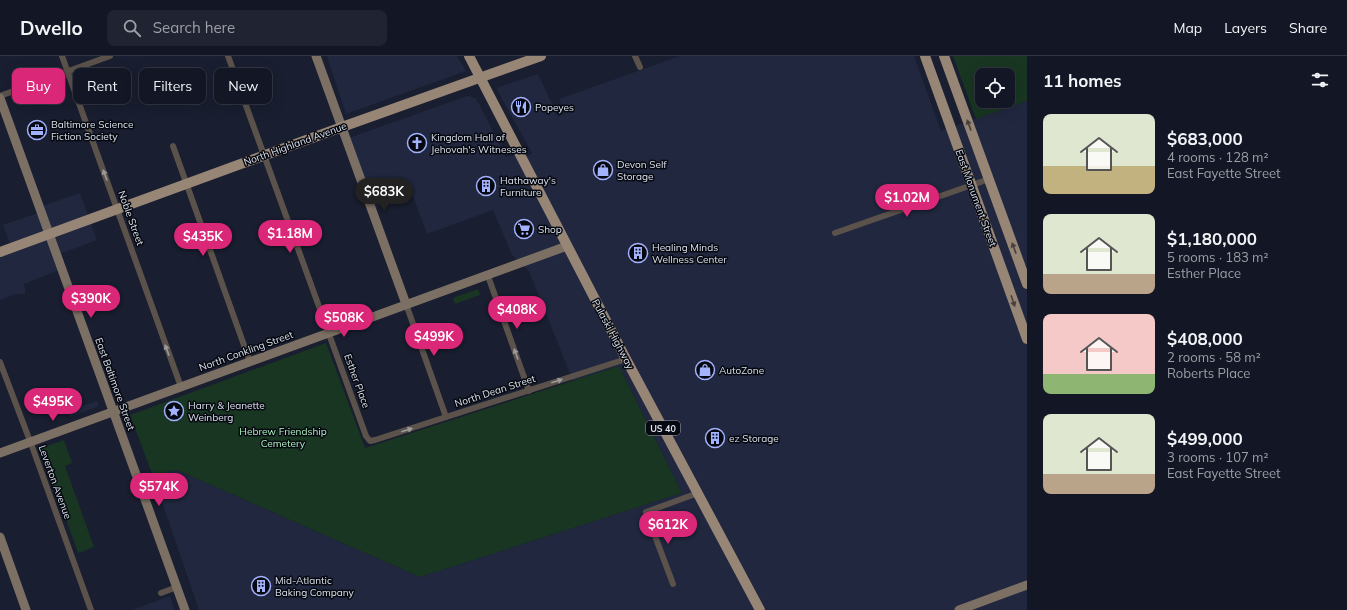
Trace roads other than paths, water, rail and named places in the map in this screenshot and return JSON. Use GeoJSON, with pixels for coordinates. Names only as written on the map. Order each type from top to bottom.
{"type":"FeatureCollection","features":[{"type":"Feature","properties":{"kind":"main road","name":"Pulaski Highway"},"geometry":{"type":"LineString","coordinates":[[469,56],[626,359],[760,610]]}},
{"type":"Feature","properties":{"kind":"main road","name":"North Highland Avenue"},"geometry":{"type":"LineString","coordinates":[[0,252],[342,127],[542,56]]}},
{"type":"Feature","properties":{"kind":"main road","name":"East Monument Street"},"geometry":{"type":"LineString","coordinates":[[925,56],[1027,339]]}},
{"type":"Feature","properties":{"kind":"main road","name":"East Monument Street"},"geometry":{"type":"LineString","coordinates":[[944,56],[1027,284]]}},
{"type":"Feature","properties":{"kind":"street","name":"Noble Street"},"geometry":{"type":"LineString","coordinates":[[62,56],[180,387]]}},
{"type":"Feature","properties":{"kind":"street"},"geometry":{"type":"LineString","coordinates":[[0,97],[110,56]]}},
{"type":"Feature","properties":{"kind":"street","name":"Esther Place"},"geometry":{"type":"LineString","coordinates":[[228,56],[366,436],[370,440]]}},
{"type":"Feature","properties":{"kind":"street"},"geometry":{"type":"LineString","coordinates":[[316,56],[446,417]]}},
{"type":"Feature","properties":{"kind":"street"},"geometry":{"type":"LineString","coordinates":[[636,56],[640,67]]}},
{"type":"Feature","properties":{"kind":"street","name":"East Baltimore Street"},"geometry":{"type":"LineString","coordinates":[[0,97],[185,610]]}},
{"type":"Feature","properties":{"kind":"street"},"geometry":{"type":"LineString","coordinates":[[173,146],[250,362]]}},
{"type":"Feature","properties":{"kind":"street"},"geometry":{"type":"LineString","coordinates":[[835,233],[989,179]]}},
{"type":"Feature","properties":{"kind":"street","name":"North Conkling Street"},"geometry":{"type":"LineString","coordinates":[[0,452],[406,304],[488,276],[567,246]]}},
{"type":"Feature","properties":{"kind":"street"},"geometry":{"type":"LineString","coordinates":[[488,276],[529,391]]}},
{"type":"Feature","properties":{"kind":"street","name":"North Dean Street"},"geometry":{"type":"LineString","coordinates":[[370,440],[375,440],[626,359]]}},
{"type":"Feature","properties":{"kind":"street","name":"Leverton Avenue"},"geometry":{"type":"LineString","coordinates":[[0,362],[91,610]]}},
{"type":"Feature","properties":{"kind":"street"},"geometry":{"type":"LineString","coordinates":[[673,584],[646,512],[698,493]]}},
{"type":"Feature","properties":{"kind":"street"},"geometry":{"type":"LineString","coordinates":[[0,537],[26,610]]}},
{"type":"Feature","properties":{"kind":"street"},"geometry":{"type":"LineString","coordinates":[[959,610],[1027,584]]}},
{"type":"Feature","properties":{"kind":"street"},"geometry":{"type":"LineString","coordinates":[[161,593],[177,587]]}},
{"type":"Feature","properties":{"kind":"place","name":"Popeyes"},"geometry":{"type":"Point","coordinates":[521,107]}},
{"type":"Feature","properties":{"kind":"place","name":"Baltimore Science Fiction Society"},"geometry":{"type":"Point","coordinates":[37,130]}},
{"type":"Feature","properties":{"kind":"place","name":"Kingdom Hall of Jehovah's Witnesses"},"geometry":{"type":"Point","coordinates":[417,143]}},
{"type":"Feature","properties":{"kind":"place","name":"Devon Self Storage"},"geometry":{"type":"Point","coordinates":[603,170]}},
{"type":"Feature","properties":{"kind":"place","name":"Hathaway's Furniture"},"geometry":{"type":"Point","coordinates":[486,186]}},
{"type":"Feature","properties":{"kind":"place","name":"Shop"},"geometry":{"type":"Point","coordinates":[524,229]}},
{"type":"Feature","properties":{"kind":"place","name":"Healing Minds Wellness Center"},"geometry":{"type":"Point","coordinates":[638,253]}},
{"type":"Feature","properties":{"kind":"place","name":"AutoZone"},"geometry":{"type":"Point","coordinates":[705,370]}},
{"type":"Feature","properties":{"kind":"place","name":"Harry & Jeanette Weinberg"},"geometry":{"type":"Point","coordinates":[174,411]}},
{"type":"Feature","properties":{"kind":"place","name":"ez Storage"},"geometry":{"type":"Point","coordinates":[715,438]}},
{"type":"Feature","properties":{"kind":"place","name":"Mid-Atlantic Baking Company"},"geometry":{"type":"Point","coordinates":[261,586]}},
{"type":"Feature","properties":{"kind":"park label","name":"Hebrew Friendship Cemetery"},"geometry":{"type":"Point","coordinates":[283,436]}}]}
